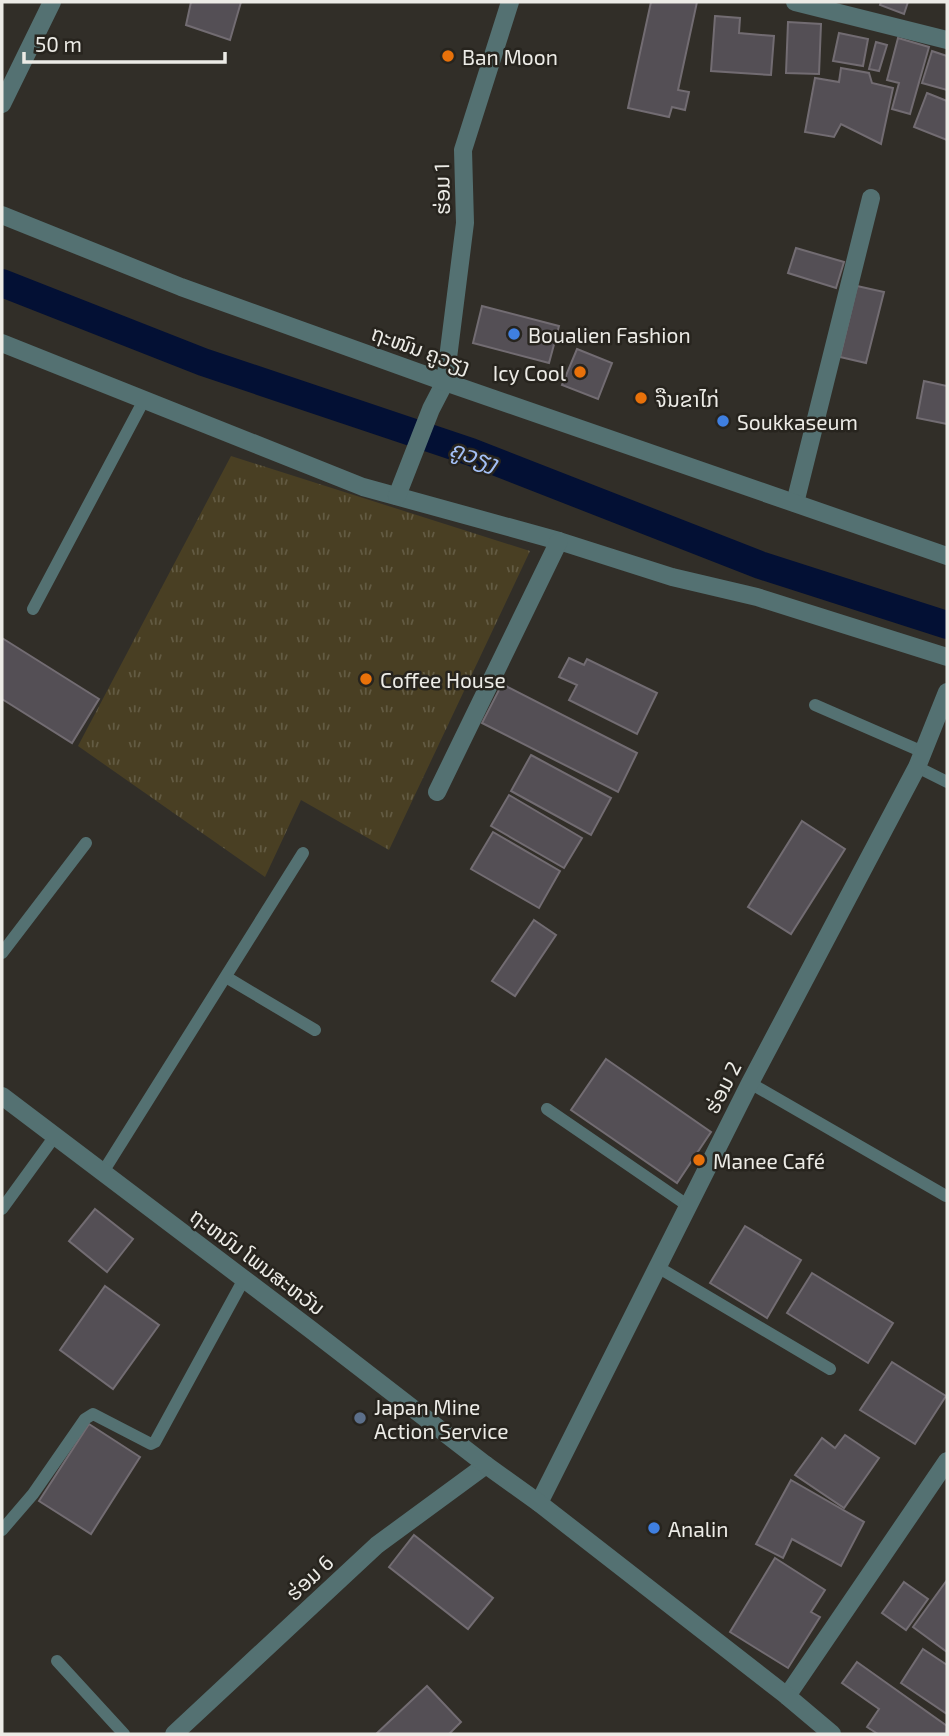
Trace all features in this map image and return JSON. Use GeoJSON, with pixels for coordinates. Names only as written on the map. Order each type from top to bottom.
{"type":"FeatureCollection","features":[{"type":"Feature","properties":{"kind":"street"},"geometry":{"type":"LineString","coordinates":[[2,104],[52,2]]}},
{"type":"Feature","properties":{"kind":"street","name":"ຮ່ອມ 1"},"geometry":{"type":"LineString","coordinates":[[445,382],[465,223],[463,150],[510,2]]}},
{"type":"Feature","properties":{"kind":"street"},"geometry":{"type":"LineString","coordinates":[[795,2],[947,40]]}},
{"type":"Feature","properties":{"kind":"street"},"geometry":{"type":"LineString","coordinates":[[795,503],[871,198]]}},
{"type":"Feature","properties":{"kind":"street","name":"ຖະໜົນ ຄູວຽງ"},"geometry":{"type":"LineString","coordinates":[[2,215],[181,286],[445,382],[947,556]]}},
{"type":"Feature","properties":{"kind":"street"},"geometry":{"type":"LineString","coordinates":[[2,344],[363,487],[400,490],[672,577],[757,597],[947,657]]}},
{"type":"Feature","properties":{"kind":"street"},"geometry":{"type":"LineString","coordinates":[[400,490],[431,409],[445,382]]}},
{"type":"Feature","properties":{"kind":"street"},"geometry":{"type":"LineString","coordinates":[[437,792],[559,541]]}},
{"type":"Feature","properties":{"kind":"street","name":"ຮ່ອມ 2"},"geometry":{"type":"LineString","coordinates":[[539,1503],[687,1205],[920,760],[947,692]]}},
{"type":"Feature","properties":{"kind":"street","name":"ຖະຫນົນ ໂພນສະຫວັນ"},"geometry":{"type":"LineString","coordinates":[[2,1096],[539,1503],[788,1696],[832,1734]]}},
{"type":"Feature","properties":{"kind":"street"},"geometry":{"type":"LineString","coordinates":[[788,1696],[947,1461]]}},
{"type":"Feature","properties":{"kind":"street","name":"ຮ່ອມ 6"},"geometry":{"type":"LineString","coordinates":[[174,1734],[377,1545],[486,1465]]}},
{"type":"Feature","properties":{"kind":"lane"},"geometry":{"type":"LineString","coordinates":[[33,609],[144,400]]}},
{"type":"Feature","properties":{"kind":"lane"},"geometry":{"type":"LineString","coordinates":[[816,705],[920,760],[947,782]]}},
{"type":"Feature","properties":{"kind":"lane"},"geometry":{"type":"LineString","coordinates":[[2,953],[86,843]]}},
{"type":"Feature","properties":{"kind":"lane"},"geometry":{"type":"LineString","coordinates":[[103,1172],[303,853]]}},
{"type":"Feature","properties":{"kind":"lane"},"geometry":{"type":"LineString","coordinates":[[226,976],[314,1030]]}},
{"type":"Feature","properties":{"kind":"lane"},"geometry":{"type":"LineString","coordinates":[[750,1083],[946,1196]]}},
{"type":"Feature","properties":{"kind":"lane"},"geometry":{"type":"LineString","coordinates":[[547,1109],[687,1205]]}},
{"type":"Feature","properties":{"kind":"lane"},"geometry":{"type":"LineString","coordinates":[[2,1209],[55,1136]]}},
{"type":"Feature","properties":{"kind":"lane"},"geometry":{"type":"LineString","coordinates":[[656,1266],[830,1369]]}},
{"type":"Feature","properties":{"kind":"lane"},"geometry":{"type":"LineString","coordinates":[[2,1530],[33,1494],[85,1419],[93,1414],[151,1444],[155,1442],[244,1279]]}},
{"type":"Feature","properties":{"kind":"lane"},"geometry":{"type":"LineString","coordinates":[[57,1661],[124,1734]]}},
{"type":"Feature","properties":{"kind":"green space"},"geometry":{"type":"Polygon","coordinates":[[[231,456],[530,551],[389,850],[301,800],[265,877],[78,746],[231,456]]]}},
{"type":"Feature","properties":{"kind":"building"},"geometry":{"type":"Polygon","coordinates":[[[191,2],[241,2],[230,40],[186,25],[191,2]]]}},
{"type":"Feature","properties":{"kind":"building"},"geometry":{"type":"Polygon","coordinates":[[[651,2],[697,2],[678,90],[689,92],[685,110],[672,107],[669,117],[628,108],[651,2]]]}},
{"type":"Feature","properties":{"kind":"building"},"geometry":{"type":"Polygon","coordinates":[[[881,2],[908,2],[904,14],[880,5],[881,2]]]}},
{"type":"Feature","properties":{"kind":"building"},"geometry":{"type":"Polygon","coordinates":[[[715,16],[740,18],[739,33],[774,36],[771,75],[711,71],[715,16]]]}},
{"type":"Feature","properties":{"kind":"building"},"geometry":{"type":"Polygon","coordinates":[[[788,22],[821,24],[819,74],[786,73],[788,22]]]}},
{"type":"Feature","properties":{"kind":"building"},"geometry":{"type":"Polygon","coordinates":[[[839,33],[868,39],[863,66],[833,61],[839,33]]]}},
{"type":"Feature","properties":{"kind":"building"},"geometry":{"type":"Polygon","coordinates":[[[898,38],[929,47],[910,114],[892,109],[899,83],[887,80],[898,38]]]}},
{"type":"Feature","properties":{"kind":"building"},"geometry":{"type":"Polygon","coordinates":[[[876,42],[887,45],[879,71],[869,69],[876,42]]]}},
{"type":"Feature","properties":{"kind":"building"},"geometry":{"type":"Polygon","coordinates":[[[932,51],[947,56],[947,90],[922,83],[932,51]]]}},
{"type":"Feature","properties":{"kind":"building"},"geometry":{"type":"Polygon","coordinates":[[[841,68],[869,73],[872,83],[893,88],[881,144],[841,124],[834,137],[805,132],[815,78],[839,82],[841,68]]]}},
{"type":"Feature","properties":{"kind":"building"},"geometry":{"type":"Polygon","coordinates":[[[927,93],[947,101],[947,140],[914,127],[927,93]]]}},
{"type":"Feature","properties":{"kind":"building"},"geometry":{"type":"Polygon","coordinates":[[[796,248],[844,262],[836,288],[788,273],[796,248]]]}},
{"type":"Feature","properties":{"kind":"building"},"geometry":{"type":"Polygon","coordinates":[[[857,286],[884,292],[866,363],[840,357],[857,286]]]}},
{"type":"Feature","properties":{"kind":"building"},"geometry":{"type":"Polygon","coordinates":[[[482,306],[559,326],[549,363],[473,343],[482,306]]]}},
{"type":"Feature","properties":{"kind":"building"},"geometry":{"type":"Polygon","coordinates":[[[577,349],[612,363],[598,399],[562,385],[577,349]]]}},
{"type":"Feature","properties":{"kind":"building"},"geometry":{"type":"Polygon","coordinates":[[[924,381],[947,386],[947,424],[917,418],[924,381]]]}},
{"type":"Feature","properties":{"kind":"building"},"geometry":{"type":"Polygon","coordinates":[[[2,638],[99,699],[72,743],[2,699],[2,638]]]}},
{"type":"Feature","properties":{"kind":"building"},"geometry":{"type":"Polygon","coordinates":[[[569,658],[584,665],[587,659],[657,693],[637,734],[569,700],[577,685],[559,677],[569,658]]]}},
{"type":"Feature","properties":{"kind":"building"},"geometry":{"type":"Polygon","coordinates":[[[502,684],[637,753],[618,792],[482,723],[502,684]]]}},
{"type":"Feature","properties":{"kind":"building"},"geometry":{"type":"Polygon","coordinates":[[[531,755],[611,798],[591,835],[511,791],[531,755]]]}},
{"type":"Feature","properties":{"kind":"building"},"geometry":{"type":"Polygon","coordinates":[[[509,795],[582,838],[564,868],[491,826],[509,795]]]}},
{"type":"Feature","properties":{"kind":"building"},"geometry":{"type":"Polygon","coordinates":[[[802,821],[845,849],[791,934],[748,907],[802,821]]]}},
{"type":"Feature","properties":{"kind":"building"},"geometry":{"type":"Polygon","coordinates":[[[493,832],[560,871],[539,908],[471,869],[493,832]]]}},
{"type":"Feature","properties":{"kind":"building"},"geometry":{"type":"Polygon","coordinates":[[[534,920],[556,935],[515,996],[492,981],[534,920]]]}},
{"type":"Feature","properties":{"kind":"building"},"geometry":{"type":"Polygon","coordinates":[[[606,1059],[711,1132],[677,1183],[571,1110],[606,1059]]]}},
{"type":"Feature","properties":{"kind":"building"},"geometry":{"type":"Polygon","coordinates":[[[95,1209],[133,1239],[107,1272],[69,1241],[95,1209]]]}},
{"type":"Feature","properties":{"kind":"building"},"geometry":{"type":"Polygon","coordinates":[[[745,1226],[801,1260],[767,1318],[710,1283],[745,1226]]]}},
{"type":"Feature","properties":{"kind":"building"},"geometry":{"type":"Polygon","coordinates":[[[812,1273],[893,1323],[868,1363],[787,1313],[812,1273]]]}},
{"type":"Feature","properties":{"kind":"building"},"geometry":{"type":"Polygon","coordinates":[[[105,1286],[159,1325],[113,1389],[60,1350],[105,1286]]]}},
{"type":"Feature","properties":{"kind":"building"},"geometry":{"type":"Polygon","coordinates":[[[892,1362],[946,1396],[915,1444],[860,1410],[892,1362]]]}},
{"type":"Feature","properties":{"kind":"building"},"geometry":{"type":"Polygon","coordinates":[[[89,1424],[140,1457],[91,1534],[39,1501],[89,1424]]]}},
{"type":"Feature","properties":{"kind":"building"},"geometry":{"type":"Polygon","coordinates":[[[845,1435],[879,1458],[844,1508],[795,1475],[822,1438],[835,1448],[845,1435]]]}},
{"type":"Feature","properties":{"kind":"building"},"geometry":{"type":"Polygon","coordinates":[[[791,1480],[864,1522],[841,1566],[792,1539],[783,1558],[756,1544],[791,1480]]]}},
{"type":"Feature","properties":{"kind":"building"},"geometry":{"type":"Polygon","coordinates":[[[414,1535],[493,1598],[468,1629],[389,1567],[414,1535]]]}},
{"type":"Feature","properties":{"kind":"building"},"geometry":{"type":"Polygon","coordinates":[[[775,1558],[825,1590],[811,1612],[820,1617],[788,1668],[730,1632],[775,1558]]]}},
{"type":"Feature","properties":{"kind":"building"},"geometry":{"type":"Polygon","coordinates":[[[947,1580],[947,1652],[913,1627],[947,1580]]]}},
{"type":"Feature","properties":{"kind":"building"},"geometry":{"type":"Polygon","coordinates":[[[904,1582],[928,1599],[906,1630],[882,1613],[904,1582]]]}},
{"type":"Feature","properties":{"kind":"building"},"geometry":{"type":"Polygon","coordinates":[[[923,1649],[947,1665],[947,1714],[901,1683],[923,1649]]]}},
{"type":"Feature","properties":{"kind":"building"},"geometry":{"type":"Polygon","coordinates":[[[857,1662],[947,1726],[946,1734],[878,1734],[867,1727],[879,1709],[842,1683],[857,1662]]]}},
{"type":"Feature","properties":{"kind":"building"},"geometry":{"type":"Polygon","coordinates":[[[427,1686],[461,1722],[449,1734],[376,1734],[427,1686]]]}},
{"type":"Feature","properties":{"kind":"waterway","name":"ຄູວຽງ"},"geometry":{"type":"LineString","coordinates":[[2,283],[203,362],[471,452],[760,565],[947,625]]}},
{"type":"Feature","properties":{"kind":"place","name":"Ban Moon"},"geometry":{"type":"Point","coordinates":[448,56]}},
{"type":"Feature","properties":{"kind":"place","name":"Boualien Fashion"},"geometry":{"type":"Point","coordinates":[514,334]}},
{"type":"Feature","properties":{"kind":"place","name":"Icy Cool"},"geometry":{"type":"Point","coordinates":[580,372]}},
{"type":"Feature","properties":{"kind":"place","name":"ຈືນຂາໄກ່"},"geometry":{"type":"Point","coordinates":[641,398]}},
{"type":"Feature","properties":{"kind":"place","name":"Soukkaseum"},"geometry":{"type":"Point","coordinates":[723,421]}},
{"type":"Feature","properties":{"kind":"place","name":"Coffee House"},"geometry":{"type":"Point","coordinates":[366,679]}},
{"type":"Feature","properties":{"kind":"place","name":"Manee Café"},"geometry":{"type":"Point","coordinates":[699,1160]}},
{"type":"Feature","properties":{"kind":"place","name":"Japan Mine Action Service"},"geometry":{"type":"Point","coordinates":[360,1418]}},
{"type":"Feature","properties":{"kind":"place","name":"Analin"},"geometry":{"type":"Point","coordinates":[654,1528]}}]}
